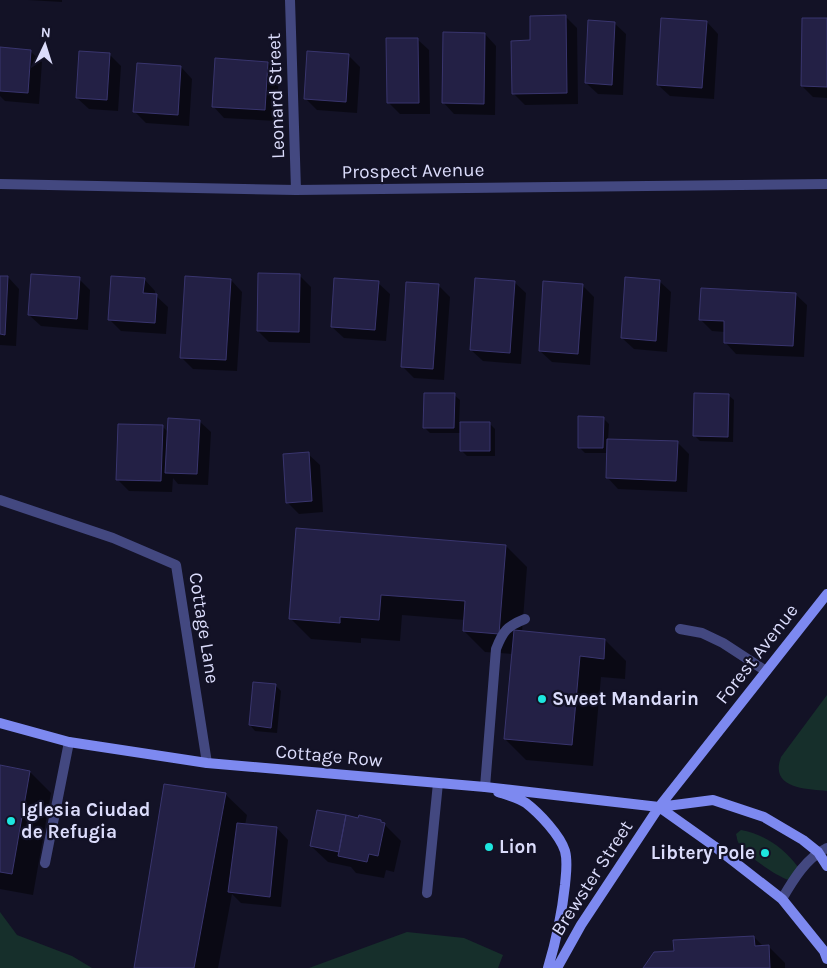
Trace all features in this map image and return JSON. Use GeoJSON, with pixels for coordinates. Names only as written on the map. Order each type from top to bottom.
{"type":"FeatureCollection","features":[{"type":"Feature","properties":{"kind":"street","name":"Leonard Street"},"geometry":{"type":"LineString","coordinates":[[290,0],[296,190]]}},
{"type":"Feature","properties":{"kind":"street","name":"Prospect Avenue"},"geometry":{"type":"LineString","coordinates":[[0,184],[296,190],[827,184]]}},
{"type":"Feature","properties":{"kind":"street","name":"Cottage Lane"},"geometry":{"type":"LineString","coordinates":[[0,500],[113,538],[176,564],[208,763]]}},
{"type":"Feature","properties":{"kind":"street","name":"Forest Avenue"},"geometry":{"type":"LineString","coordinates":[[659,807],[827,594]]}},
{"type":"Feature","properties":{"kind":"street"},"geometry":{"type":"LineString","coordinates":[[525,619],[511,624],[501,636],[496,649],[485,786],[525,803],[549,825],[561,841],[567,864],[564,900],[556,944],[548,968]]}},
{"type":"Feature","properties":{"kind":"street"},"geometry":{"type":"LineString","coordinates":[[680,629],[702,633],[723,643],[766,671]]}},
{"type":"Feature","properties":{"kind":"street","name":"Cottage Row"},"geometry":{"type":"LineString","coordinates":[[0,723],[69,742],[208,763],[485,786],[659,807]]}},
{"type":"Feature","properties":{"kind":"street"},"geometry":{"type":"LineString","coordinates":[[45,863],[69,742]]}},
{"type":"Feature","properties":{"kind":"street"},"geometry":{"type":"LineString","coordinates":[[427,893],[438,783]]}},
{"type":"Feature","properties":{"kind":"street"},"geometry":{"type":"LineString","coordinates":[[659,807],[713,800],[764,817],[823,850],[827,866]]}},
{"type":"Feature","properties":{"kind":"street"},"geometry":{"type":"LineString","coordinates":[[659,807],[782,898],[824,951],[827,959]]}},
{"type":"Feature","properties":{"kind":"street","name":"Brewster Street"},"geometry":{"type":"LineString","coordinates":[[557,968],[581,925],[659,807]]}},
{"type":"Feature","properties":{"kind":"street"},"geometry":{"type":"LineString","coordinates":[[782,898],[796,874],[823,850]]}},
{"type":"Feature","properties":{"kind":"green space"},"geometry":{"type":"Polygon","coordinates":[[[827,695],[827,791],[800,788],[785,781],[780,776],[781,757],[827,695]]]}},
{"type":"Feature","properties":{"kind":"green space"},"geometry":{"type":"Polygon","coordinates":[[[741,830],[765,838],[786,854],[798,867],[789,880],[769,870],[747,853],[737,840],[736,834],[741,830]]]}},
{"type":"Feature","properties":{"kind":"green space"},"geometry":{"type":"Polygon","coordinates":[[[0,912],[17,935],[72,956],[92,968],[0,968],[0,912]]]}},
{"type":"Feature","properties":{"kind":"green space"},"geometry":{"type":"Polygon","coordinates":[[[407,932],[464,938],[503,955],[498,968],[309,968],[407,932]]]}},
{"type":"Feature","properties":{"kind":"building"},"geometry":{"type":"Polygon","coordinates":[[[566,15],[567,93],[512,94],[511,41],[530,40],[530,16],[566,15]]]}},
{"type":"Feature","properties":{"kind":"building"},"geometry":{"type":"Polygon","coordinates":[[[661,18],[707,21],[702,88],[657,85],[661,18]]]}},
{"type":"Feature","properties":{"kind":"building"},"geometry":{"type":"Polygon","coordinates":[[[802,18],[827,18],[827,87],[801,86],[802,18]]]}},
{"type":"Feature","properties":{"kind":"building"},"geometry":{"type":"Polygon","coordinates":[[[588,20],[615,22],[612,85],[585,83],[588,20]]]}},
{"type":"Feature","properties":{"kind":"building"},"geometry":{"type":"Polygon","coordinates":[[[443,32],[485,33],[484,104],[442,103],[443,32]]]}},
{"type":"Feature","properties":{"kind":"building"},"geometry":{"type":"Polygon","coordinates":[[[386,38],[418,38],[419,103],[387,103],[386,38]]]}},
{"type":"Feature","properties":{"kind":"building"},"geometry":{"type":"Polygon","coordinates":[[[0,47],[31,50],[28,93],[0,91],[0,47]]]}},
{"type":"Feature","properties":{"kind":"building"},"geometry":{"type":"Polygon","coordinates":[[[79,51],[110,53],[107,100],[76,98],[79,51]]]}},
{"type":"Feature","properties":{"kind":"building"},"geometry":{"type":"Polygon","coordinates":[[[307,51],[349,54],[346,102],[304,99],[307,51]]]}},
{"type":"Feature","properties":{"kind":"building"},"geometry":{"type":"Polygon","coordinates":[[[215,58],[268,62],[265,110],[212,107],[215,58]]]}},
{"type":"Feature","properties":{"kind":"building"},"geometry":{"type":"Polygon","coordinates":[[[137,63],[181,66],[178,115],[133,112],[137,63]]]}},
{"type":"Feature","properties":{"kind":"building"},"geometry":{"type":"Polygon","coordinates":[[[258,273],[300,274],[299,332],[257,331],[258,273]]]}},
{"type":"Feature","properties":{"kind":"building"},"geometry":{"type":"Polygon","coordinates":[[[31,274],[80,277],[77,319],[28,315],[31,274]]]}},
{"type":"Feature","properties":{"kind":"building"},"geometry":{"type":"Polygon","coordinates":[[[0,276],[8,276],[5,335],[0,334],[0,276]]]}},
{"type":"Feature","properties":{"kind":"building"},"geometry":{"type":"Polygon","coordinates":[[[111,276],[145,278],[143,293],[157,294],[155,323],[108,320],[111,276]]]}},
{"type":"Feature","properties":{"kind":"building"},"geometry":{"type":"Polygon","coordinates":[[[185,276],[231,279],[226,360],[180,358],[185,276]]]}},
{"type":"Feature","properties":{"kind":"building"},"geometry":{"type":"Polygon","coordinates":[[[625,277],[660,280],[656,341],[621,338],[625,277]]]}},
{"type":"Feature","properties":{"kind":"building"},"geometry":{"type":"Polygon","coordinates":[[[334,278],[379,281],[375,330],[331,327],[334,278]]]}},
{"type":"Feature","properties":{"kind":"building"},"geometry":{"type":"Polygon","coordinates":[[[475,278],[515,281],[510,353],[470,350],[475,278]]]}},
{"type":"Feature","properties":{"kind":"building"},"geometry":{"type":"Polygon","coordinates":[[[543,281],[583,284],[578,354],[539,351],[543,281]]]}},
{"type":"Feature","properties":{"kind":"building"},"geometry":{"type":"Polygon","coordinates":[[[406,282],[439,284],[433,369],[401,367],[406,282]]]}},
{"type":"Feature","properties":{"kind":"building"},"geometry":{"type":"Polygon","coordinates":[[[701,288],[796,293],[793,346],[724,343],[724,321],[699,320],[701,288]]]}},
{"type":"Feature","properties":{"kind":"building"},"geometry":{"type":"Polygon","coordinates":[[[424,393],[455,393],[454,428],[423,428],[424,393]]]}},
{"type":"Feature","properties":{"kind":"building"},"geometry":{"type":"Polygon","coordinates":[[[694,393],[729,394],[728,437],[693,436],[694,393]]]}},
{"type":"Feature","properties":{"kind":"building"},"geometry":{"type":"Polygon","coordinates":[[[578,416],[604,417],[603,448],[578,448],[578,416]]]}},
{"type":"Feature","properties":{"kind":"building"},"geometry":{"type":"Polygon","coordinates":[[[168,418],[200,420],[197,474],[165,473],[168,418]]]}},
{"type":"Feature","properties":{"kind":"building"},"geometry":{"type":"Polygon","coordinates":[[[460,422],[490,422],[490,451],[460,451],[460,422]]]}},
{"type":"Feature","properties":{"kind":"building"},"geometry":{"type":"Polygon","coordinates":[[[118,424],[163,425],[161,481],[116,480],[118,424]]]}},
{"type":"Feature","properties":{"kind":"building"},"geometry":{"type":"Polygon","coordinates":[[[607,439],[678,441],[676,481],[606,478],[607,439]]]}},
{"type":"Feature","properties":{"kind":"building"},"geometry":{"type":"Polygon","coordinates":[[[309,452],[312,501],[286,503],[283,454],[309,452]]]}},
{"type":"Feature","properties":{"kind":"building"},"geometry":{"type":"Polygon","coordinates":[[[296,528],[506,545],[499,634],[463,631],[465,601],[381,595],[379,620],[340,617],[340,623],[289,619],[296,528]]]}},
{"type":"Feature","properties":{"kind":"building","name":"Sweet Mandarin"},"geometry":{"type":"Polygon","coordinates":[[[514,630],[605,639],[604,659],[580,656],[572,745],[504,739],[514,630]]]}},
{"type":"Feature","properties":{"kind":"building"},"geometry":{"type":"Polygon","coordinates":[[[253,682],[276,684],[271,728],[249,725],[253,682]]]}},
{"type":"Feature","properties":{"kind":"building","name":"Iglesia Ciudad de Refugia"},"geometry":{"type":"Polygon","coordinates":[[[0,765],[30,771],[12,874],[0,872],[0,765]]]}},
{"type":"Feature","properties":{"kind":"building"},"geometry":{"type":"Polygon","coordinates":[[[164,784],[226,793],[194,968],[134,968],[164,784]]]}},
{"type":"Feature","properties":{"kind":"building"},"geometry":{"type":"Polygon","coordinates":[[[317,810],[346,815],[339,852],[310,846],[317,810]]]}},
{"type":"Feature","properties":{"kind":"building"},"geometry":{"type":"Polygon","coordinates":[[[346,815],[358,818],[359,815],[381,820],[381,822],[385,823],[378,856],[369,854],[367,862],[338,856],[346,815]]]}},
{"type":"Feature","properties":{"kind":"building"},"geometry":{"type":"Polygon","coordinates":[[[237,823],[277,827],[270,897],[228,892],[237,823]]]}},
{"type":"Feature","properties":{"kind":"building"},"geometry":{"type":"Polygon","coordinates":[[[754,936],[755,946],[769,945],[770,968],[643,968],[654,952],[674,951],[673,940],[754,936]]]}},
{"type":"Feature","properties":{"kind":"place","name":"Sweet Mandarin"},"geometry":{"type":"Point","coordinates":[542,699]}},
{"type":"Feature","properties":{"kind":"place","name":"Iglesia Ciudad de Refugia"},"geometry":{"type":"Point","coordinates":[11,821]}},
{"type":"Feature","properties":{"kind":"place","name":"Lion"},"geometry":{"type":"Point","coordinates":[489,847]}},
{"type":"Feature","properties":{"kind":"place","name":"Libtery Pole"},"geometry":{"type":"Point","coordinates":[765,853]}}]}
